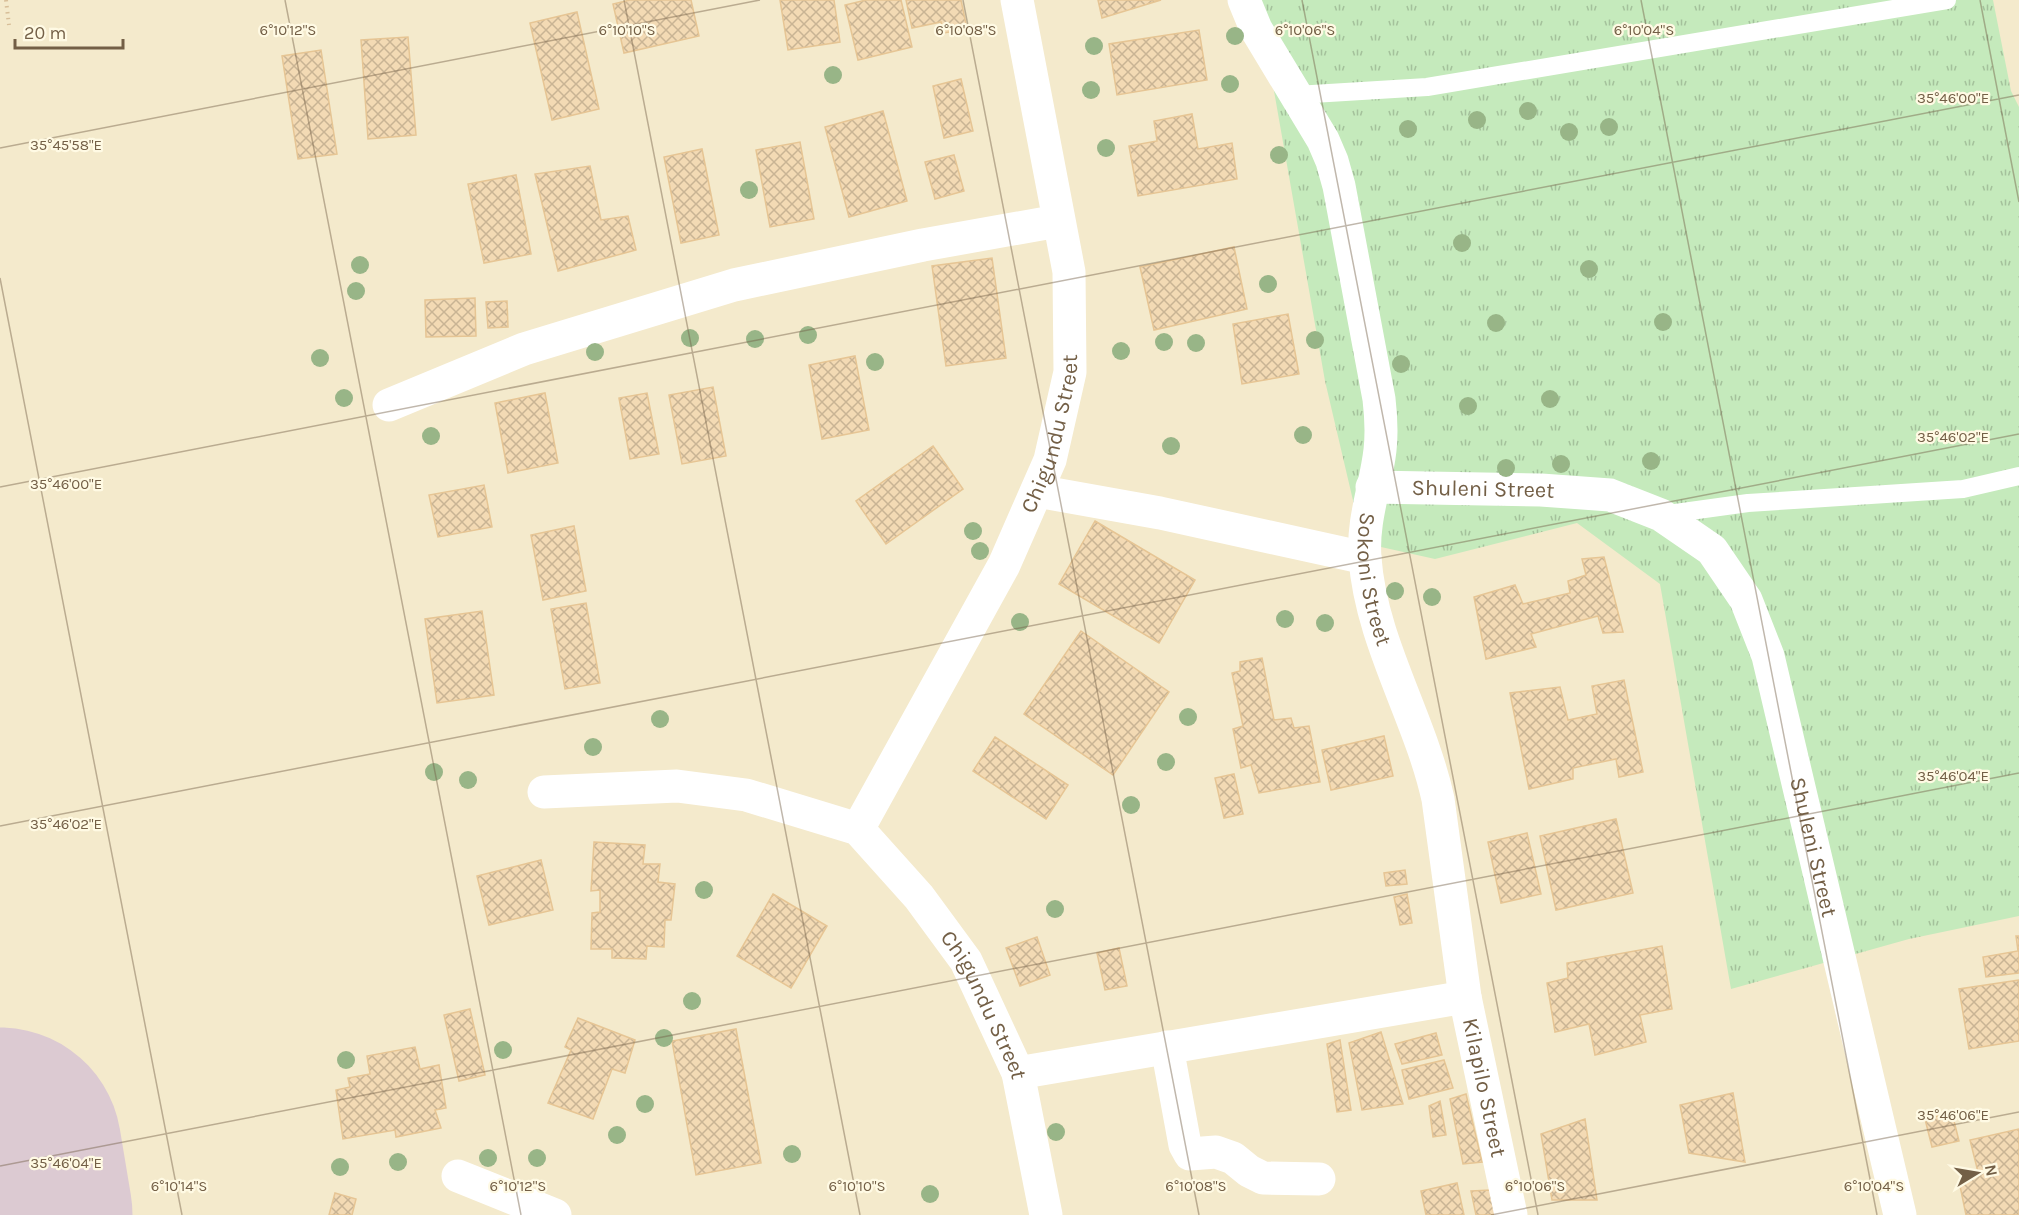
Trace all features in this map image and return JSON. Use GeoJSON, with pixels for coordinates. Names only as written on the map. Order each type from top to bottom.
{"type":"FeatureCollection","features":[{"type":"Feature","properties":{"kind":"street","name":"Chigundu Street"},"geometry":{"type":"LineString","coordinates":[[858,829],[1004,565],[1050,460],[1070,372],[1069,272],[1017,0]]}},
{"type":"Feature","properties":{"kind":"street","name":"Sokoni Street"},"geometry":{"type":"LineString","coordinates":[[1244,0],[1256,29],[1323,140],[1332,160],[1339,186],[1382,423],[1380,451],[1366,517],[1365,558],[1375,616],[1431,767],[1438,799],[1465,997]]}},
{"type":"Feature","properties":{"kind":"street"},"geometry":{"type":"LineString","coordinates":[[389,405],[524,349],[734,285],[923,245],[1058,221]]}},
{"type":"Feature","properties":{"kind":"street","name":"Shuleni Street"},"geometry":{"type":"LineString","coordinates":[[1372,487],[1541,490],[1610,495],[1661,515],[1712,550],[1746,600],[1768,656],[1900,1215]]}},
{"type":"Feature","properties":{"kind":"street"},"geometry":{"type":"LineString","coordinates":[[1037,491],[1160,513],[1365,558]]}},
{"type":"Feature","properties":{"kind":"street","name":"Chigundu Street"},"geometry":{"type":"LineString","coordinates":[[544,792],[677,786],[747,795],[858,829],[920,897],[966,961],[1018,1073],[1046,1215]]}},
{"type":"Feature","properties":{"kind":"street"},"geometry":{"type":"LineString","coordinates":[[1018,1073],[1465,997]]}},
{"type":"Feature","properties":{"kind":"street","name":"Kilapilo Street"},"geometry":{"type":"LineString","coordinates":[[1465,997],[1511,1215]]}},
{"type":"Feature","properties":{"kind":"street"},"geometry":{"type":"LineString","coordinates":[[1167,1047],[1185,1145],[1190,1154],[1216,1152],[1233,1158],[1249,1171],[1263,1178],[1319,1179]]}},
{"type":"Feature","properties":{"kind":"street"},"geometry":{"type":"LineString","coordinates":[[458,1176],[555,1215]]}},
{"type":"Feature","properties":{"kind":"lane"},"geometry":{"type":"LineString","coordinates":[[1296,95],[1427,87],[1947,0]]}},
{"type":"Feature","properties":{"kind":"lane","name":"Shuleni Street"},"geometry":{"type":"LineString","coordinates":[[1661,515],[1748,503],[1963,489],[2019,476]]}},
{"type":"Feature","properties":{"kind":"path"},"geometry":{"type":"LineString","coordinates":[[6,0],[9,25]]}},
{"type":"Feature","properties":{"kind":"shaded area"},"geometry":{"type":"Polygon","coordinates":[[[0,0],[2019,0],[2019,1215],[0,1215],[0,0]]]}},
{"type":"Feature","properties":{"kind":"green space"},"geometry":{"type":"Polygon","coordinates":[[[1258,0],[1993,0],[2011,91],[2019,107],[2019,916],[1909,939],[1731,989],[1660,584],[1577,523],[1435,559],[1363,543],[1325,381],[1258,0]]]}},
{"type":"Feature","properties":{"kind":"building"},"geometry":{"type":"Polygon","coordinates":[[[630,0],[691,0],[699,36],[624,53],[613,4],[630,0]]]}},
{"type":"Feature","properties":{"kind":"building"},"geometry":{"type":"Polygon","coordinates":[[[780,0],[834,0],[840,42],[788,50],[780,0]]]}},
{"type":"Feature","properties":{"kind":"building"},"geometry":{"type":"Polygon","coordinates":[[[866,0],[901,0],[912,47],[858,60],[845,5],[866,0]]]}},
{"type":"Feature","properties":{"kind":"building"},"geometry":{"type":"Polygon","coordinates":[[[906,0],[961,0],[967,29],[944,33],[941,22],[912,28],[906,0]]]}},
{"type":"Feature","properties":{"kind":"building"},"geometry":{"type":"Polygon","coordinates":[[[1098,0],[1161,0],[1102,18],[1098,0]]]}},
{"type":"Feature","properties":{"kind":"building"},"geometry":{"type":"Polygon","coordinates":[[[577,12],[599,109],[552,120],[530,23],[577,12]]]}},
{"type":"Feature","properties":{"kind":"building"},"geometry":{"type":"Polygon","coordinates":[[[1199,30],[1207,80],[1117,95],[1109,44],[1199,30]]]}},
{"type":"Feature","properties":{"kind":"building"},"geometry":{"type":"Polygon","coordinates":[[[408,37],[416,135],[368,139],[361,40],[408,37]]]}},
{"type":"Feature","properties":{"kind":"building"},"geometry":{"type":"Polygon","coordinates":[[[321,50],[337,154],[298,159],[282,56],[321,50]]]}},
{"type":"Feature","properties":{"kind":"building"},"geometry":{"type":"Polygon","coordinates":[[[961,79],[973,131],[944,138],[933,86],[961,79]]]}},
{"type":"Feature","properties":{"kind":"building"},"geometry":{"type":"Polygon","coordinates":[[[883,111],[907,201],[849,217],[825,127],[883,111]]]}},
{"type":"Feature","properties":{"kind":"building"},"geometry":{"type":"Polygon","coordinates":[[[1192,114],[1198,149],[1232,143],[1237,179],[1138,196],[1129,146],[1157,141],[1154,121],[1192,114]]]}},
{"type":"Feature","properties":{"kind":"building"},"geometry":{"type":"Polygon","coordinates":[[[800,142],[814,219],[770,227],[756,150],[800,142]]]}},
{"type":"Feature","properties":{"kind":"building"},"geometry":{"type":"Polygon","coordinates":[[[702,149],[719,235],[681,243],[664,157],[702,149]]]}},
{"type":"Feature","properties":{"kind":"building"},"geometry":{"type":"Polygon","coordinates":[[[954,155],[964,191],[935,199],[925,162],[954,155]]]}},
{"type":"Feature","properties":{"kind":"building"},"geometry":{"type":"Polygon","coordinates":[[[590,166],[601,220],[628,216],[636,250],[558,271],[535,174],[590,166]]]}},
{"type":"Feature","properties":{"kind":"building"},"geometry":{"type":"Polygon","coordinates":[[[516,175],[531,254],[484,263],[468,184],[516,175]]]}},
{"type":"Feature","properties":{"kind":"building"},"geometry":{"type":"Polygon","coordinates":[[[1234,247],[1247,309],[1154,330],[1140,267],[1234,247]]]}},
{"type":"Feature","properties":{"kind":"building"},"geometry":{"type":"Polygon","coordinates":[[[992,258],[1006,358],[946,366],[932,266],[992,258]]]}},
{"type":"Feature","properties":{"kind":"building"},"geometry":{"type":"Polygon","coordinates":[[[475,298],[476,336],[426,337],[425,300],[475,298]]]}},
{"type":"Feature","properties":{"kind":"building"},"geometry":{"type":"Polygon","coordinates":[[[507,301],[508,327],[488,328],[486,302],[507,301]]]}},
{"type":"Feature","properties":{"kind":"building"},"geometry":{"type":"Polygon","coordinates":[[[1288,314],[1299,374],[1242,384],[1233,324],[1288,314]]]}},
{"type":"Feature","properties":{"kind":"building"},"geometry":{"type":"Polygon","coordinates":[[[855,356],[869,430],[822,439],[809,365],[855,356]]]}},
{"type":"Feature","properties":{"kind":"building"},"geometry":{"type":"Polygon","coordinates":[[[713,387],[726,456],[682,464],[669,395],[713,387]]]}},
{"type":"Feature","properties":{"kind":"building"},"geometry":{"type":"Polygon","coordinates":[[[545,393],[558,463],[508,473],[495,403],[545,393]]]}},
{"type":"Feature","properties":{"kind":"building"},"geometry":{"type":"Polygon","coordinates":[[[647,393],[659,454],[630,459],[619,398],[647,393]]]}},
{"type":"Feature","properties":{"kind":"building"},"geometry":{"type":"Polygon","coordinates":[[[933,446],[963,489],[886,544],[856,501],[933,446]]]}},
{"type":"Feature","properties":{"kind":"building"},"geometry":{"type":"Polygon","coordinates":[[[484,485],[492,527],[438,537],[429,495],[484,485]]]}},
{"type":"Feature","properties":{"kind":"building"},"geometry":{"type":"Polygon","coordinates":[[[1095,521],[1195,580],[1159,643],[1059,584],[1095,521]]]}},
{"type":"Feature","properties":{"kind":"building"},"geometry":{"type":"Polygon","coordinates":[[[574,526],[586,591],[543,600],[531,535],[574,526]]]}},
{"type":"Feature","properties":{"kind":"building"},"geometry":{"type":"Polygon","coordinates":[[[1604,557],[1623,632],[1603,633],[1598,616],[1531,634],[1536,647],[1486,659],[1474,597],[1515,585],[1523,604],[1570,593],[1568,581],[1586,575],[1582,559],[1604,557]]]}},
{"type":"Feature","properties":{"kind":"building"},"geometry":{"type":"Polygon","coordinates":[[[586,603],[600,683],[565,689],[551,609],[586,603]]]}},
{"type":"Feature","properties":{"kind":"building"},"geometry":{"type":"Polygon","coordinates":[[[482,611],[494,695],[437,703],[425,619],[482,611]]]}},
{"type":"Feature","properties":{"kind":"building"},"geometry":{"type":"Polygon","coordinates":[[[1081,631],[1169,692],[1113,775],[1024,714],[1081,631]]]}},
{"type":"Feature","properties":{"kind":"building"},"geometry":{"type":"Polygon","coordinates":[[[1262,658],[1274,720],[1291,718],[1294,728],[1309,726],[1320,782],[1259,793],[1251,765],[1241,768],[1233,729],[1243,726],[1232,673],[1240,671],[1240,662],[1262,658]]]}},
{"type":"Feature","properties":{"kind":"building"},"geometry":{"type":"Polygon","coordinates":[[[1624,680],[1643,772],[1619,777],[1616,759],[1573,768],[1573,779],[1529,789],[1510,693],[1560,687],[1568,720],[1597,714],[1592,686],[1624,680]]]}},
{"type":"Feature","properties":{"kind":"building"},"geometry":{"type":"Polygon","coordinates":[[[1384,736],[1393,776],[1331,790],[1322,750],[1384,736]]]}},
{"type":"Feature","properties":{"kind":"building"},"geometry":{"type":"Polygon","coordinates":[[[995,737],[1068,785],[1046,819],[973,771],[995,737]]]}},
{"type":"Feature","properties":{"kind":"building"},"geometry":{"type":"Polygon","coordinates":[[[1234,774],[1243,814],[1224,818],[1215,778],[1234,774]]]}},
{"type":"Feature","properties":{"kind":"building"},"geometry":{"type":"Polygon","coordinates":[[[1616,819],[1633,893],[1556,910],[1540,836],[1616,819]]]}},
{"type":"Feature","properties":{"kind":"building"},"geometry":{"type":"Polygon","coordinates":[[[1527,833],[1541,894],[1501,903],[1488,842],[1527,833]]]}},
{"type":"Feature","properties":{"kind":"building"},"geometry":{"type":"Polygon","coordinates":[[[594,842],[645,845],[643,864],[660,864],[658,882],[675,884],[671,920],[665,920],[664,947],[647,946],[646,959],[612,958],[612,949],[591,949],[592,913],[600,912],[600,890],[591,891],[594,842]]]}},
{"type":"Feature","properties":{"kind":"building"},"geometry":{"type":"Polygon","coordinates":[[[541,860],[553,910],[489,925],[477,876],[541,860]]]}},
{"type":"Feature","properties":{"kind":"building"},"geometry":{"type":"Polygon","coordinates":[[[1405,870],[1407,884],[1386,886],[1384,873],[1405,870]]]}},
{"type":"Feature","properties":{"kind":"building"},"geometry":{"type":"Polygon","coordinates":[[[773,894],[827,926],[791,988],[737,956],[773,894]]]}},
{"type":"Feature","properties":{"kind":"building"},"geometry":{"type":"Polygon","coordinates":[[[1407,894],[1412,923],[1400,925],[1394,897],[1407,894]]]}},
{"type":"Feature","properties":{"kind":"building"},"geometry":{"type":"Polygon","coordinates":[[[2016,936],[2019,936],[2019,973],[1986,977],[1983,957],[2018,951],[2016,936]]]}},
{"type":"Feature","properties":{"kind":"building"},"geometry":{"type":"Polygon","coordinates":[[[1037,937],[1050,975],[1020,986],[1006,948],[1037,937]]]}},
{"type":"Feature","properties":{"kind":"building"},"geometry":{"type":"Polygon","coordinates":[[[1662,946],[1672,1009],[1640,1015],[1646,1042],[1595,1055],[1589,1024],[1555,1032],[1547,983],[1568,978],[1567,963],[1662,946]]]}},
{"type":"Feature","properties":{"kind":"building"},"geometry":{"type":"Polygon","coordinates":[[[1119,948],[1127,986],[1105,990],[1097,953],[1119,948]]]}},
{"type":"Feature","properties":{"kind":"building"},"geometry":{"type":"Polygon","coordinates":[[[2019,980],[2019,1041],[1969,1049],[1959,989],[2019,980]]]}},
{"type":"Feature","properties":{"kind":"building"},"geometry":{"type":"Polygon","coordinates":[[[470,1009],[485,1075],[459,1081],[444,1015],[470,1009]]]}},
{"type":"Feature","properties":{"kind":"building"},"geometry":{"type":"Polygon","coordinates":[[[578,1018],[635,1040],[625,1073],[612,1069],[593,1119],[548,1103],[571,1050],[565,1047],[578,1018]]]}},
{"type":"Feature","properties":{"kind":"building"},"geometry":{"type":"Polygon","coordinates":[[[736,1029],[761,1163],[696,1175],[672,1041],[736,1029]]]}},
{"type":"Feature","properties":{"kind":"building"},"geometry":{"type":"Polygon","coordinates":[[[1381,1032],[1403,1104],[1362,1110],[1349,1043],[1381,1032]]]}},
{"type":"Feature","properties":{"kind":"building"},"geometry":{"type":"Polygon","coordinates":[[[1436,1033],[1442,1055],[1402,1064],[1395,1044],[1436,1033]]]}},
{"type":"Feature","properties":{"kind":"building"},"geometry":{"type":"Polygon","coordinates":[[[1340,1040],[1351,1110],[1337,1112],[1327,1044],[1340,1040]]]}},
{"type":"Feature","properties":{"kind":"building"},"geometry":{"type":"Polygon","coordinates":[[[415,1047],[420,1069],[439,1065],[446,1108],[435,1110],[441,1128],[396,1137],[395,1130],[343,1139],[336,1090],[350,1087],[348,1078],[370,1074],[367,1056],[415,1047]]]}},
{"type":"Feature","properties":{"kind":"building"},"geometry":{"type":"Polygon","coordinates":[[[1444,1060],[1453,1088],[1409,1099],[1402,1070],[1444,1060]]]}},
{"type":"Feature","properties":{"kind":"building"},"geometry":{"type":"Polygon","coordinates":[[[1733,1093],[1745,1162],[1689,1153],[1680,1105],[1733,1093]]]}},
{"type":"Feature","properties":{"kind":"building"},"geometry":{"type":"Polygon","coordinates":[[[1466,1094],[1482,1162],[1463,1164],[1450,1099],[1466,1094]]]}},
{"type":"Feature","properties":{"kind":"building"},"geometry":{"type":"Polygon","coordinates":[[[1440,1101],[1446,1135],[1433,1137],[1429,1106],[1440,1101]]]}},
{"type":"Feature","properties":{"kind":"building"},"geometry":{"type":"Polygon","coordinates":[[[1952,1113],[1959,1141],[1932,1147],[1925,1119],[1952,1113]]]}},
{"type":"Feature","properties":{"kind":"building"},"geometry":{"type":"Polygon","coordinates":[[[1585,1119],[1597,1200],[1552,1200],[1541,1134],[1585,1119]]]}},
{"type":"Feature","properties":{"kind":"building"},"geometry":{"type":"Polygon","coordinates":[[[2019,1129],[2019,1215],[1966,1215],[1959,1181],[1979,1176],[1970,1140],[2019,1129]]]}},
{"type":"Feature","properties":{"kind":"building"},"geometry":{"type":"Polygon","coordinates":[[[1457,1183],[1464,1215],[1426,1215],[1421,1191],[1457,1183]]]}},
{"type":"Feature","properties":{"kind":"building"},"geometry":{"type":"Polygon","coordinates":[[[1491,1190],[1496,1215],[1476,1215],[1471,1191],[1491,1190]]]}},
{"type":"Feature","properties":{"kind":"building"},"geometry":{"type":"Polygon","coordinates":[[[335,1193],[356,1199],[352,1215],[329,1215],[335,1193]]]}},
{"type":"Feature","properties":{"kind":"taxiway"},"geometry":{"type":"LineString","coordinates":[[4,1171],[55,1215]]}},
{"type":"Feature","properties":{"kind":"runway"},"geometry":{"type":"LineString","coordinates":[[0,1149],[11,1215]]}}]}
